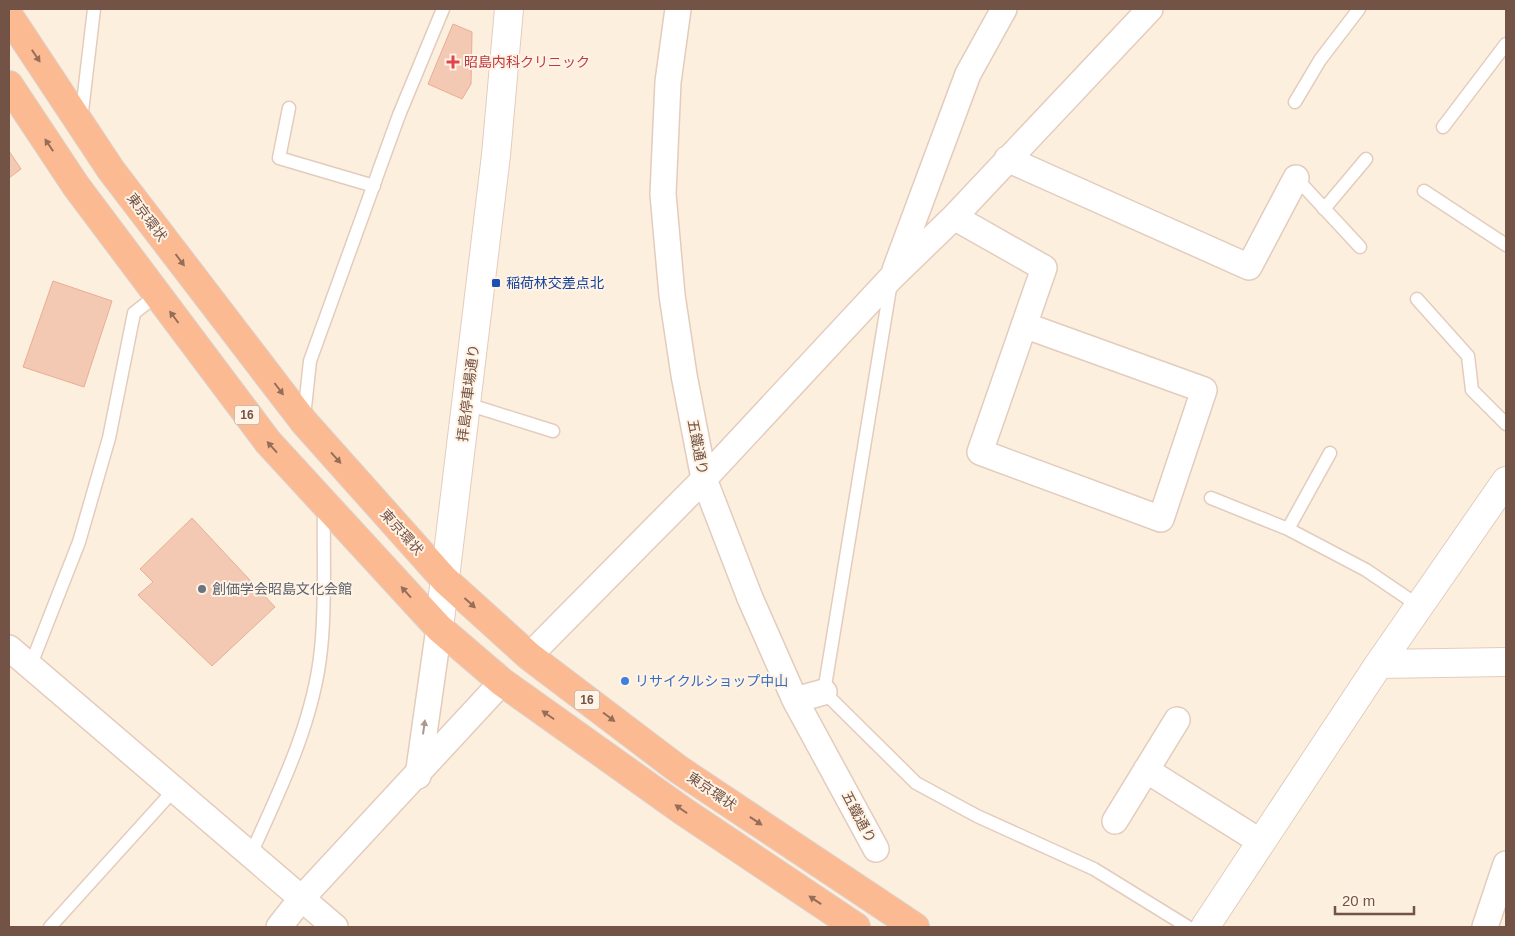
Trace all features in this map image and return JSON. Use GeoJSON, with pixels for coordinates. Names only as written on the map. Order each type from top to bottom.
{"type":"FeatureCollection","features":[{"type":"Feature","properties":{"kind":"highway","name":"東京環状"},"geometry":{"type":"LineString","coordinates":[[9,16],[111,170],[304,422],[446,580],[529,656],[678,768],[915,927]]}},
{"type":"Feature","properties":{"kind":"highway","name":"16"},"geometry":{"type":"LineString","coordinates":[[9,85],[76,186],[268,442],[439,628],[502,682],[684,811],[856,927]]}},
{"type":"Feature","properties":{"kind":"street","name":"拝島停車場通り"},"geometry":{"type":"LineString","coordinates":[[418,776],[446,580],[467,404],[496,154],[509,9]]}},
{"type":"Feature","properties":{"kind":"street","name":"五鐵通り"},"geometry":{"type":"LineString","coordinates":[[678,9],[668,82],[663,194],[672,295],[681,357],[704,479],[750,598],[795,700],[876,849]]}},
{"type":"Feature","properties":{"kind":"street"},"geometry":{"type":"LineString","coordinates":[[892,277],[968,74],[1004,9]]}},
{"type":"Feature","properties":{"kind":"street"},"geometry":{"type":"LineString","coordinates":[[529,656],[704,479],[892,277],[954,217],[1150,9]]}},
{"type":"Feature","properties":{"kind":"street"},"geometry":{"type":"LineString","coordinates":[[1007,159],[1250,267],[1296,178]]}},
{"type":"Feature","properties":{"kind":"street"},"geometry":{"type":"LineString","coordinates":[[954,217],[1044,268],[1024,325],[980,452],[1161,519],[1204,390],[1024,325]]}},
{"type":"Feature","properties":{"kind":"street"},"geometry":{"type":"LineString","coordinates":[[1205,927],[1378,664],[1506,480]]}},
{"type":"Feature","properties":{"kind":"street"},"geometry":{"type":"LineString","coordinates":[[9,648],[173,791],[335,927]]}},
{"type":"Feature","properties":{"kind":"street"},"geometry":{"type":"LineString","coordinates":[[1378,664],[1506,662]]}},
{"type":"Feature","properties":{"kind":"street"},"geometry":{"type":"LineString","coordinates":[[278,927],[502,682]]}},
{"type":"Feature","properties":{"kind":"street"},"geometry":{"type":"LineString","coordinates":[[795,700],[824,692]]}},
{"type":"Feature","properties":{"kind":"street"},"geometry":{"type":"LineString","coordinates":[[1115,821],[1177,720]]}},
{"type":"Feature","properties":{"kind":"street"},"geometry":{"type":"LineString","coordinates":[[1146,770],[1261,842]]}},
{"type":"Feature","properties":{"kind":"street"},"geometry":{"type":"LineString","coordinates":[[1485,927],[1506,864]]}},
{"type":"Feature","properties":{"kind":"lane"},"geometry":{"type":"LineString","coordinates":[[81,122],[94,9]]}},
{"type":"Feature","properties":{"kind":"lane"},"geometry":{"type":"LineString","coordinates":[[304,422],[310,361],[399,115],[443,9]]}},
{"type":"Feature","properties":{"kind":"lane"},"geometry":{"type":"LineString","coordinates":[[1295,102],[1320,60],[1359,9]]}},
{"type":"Feature","properties":{"kind":"lane"},"geometry":{"type":"LineString","coordinates":[[1443,127],[1506,44]]}},
{"type":"Feature","properties":{"kind":"lane"},"geometry":{"type":"LineString","coordinates":[[289,108],[279,158],[374,186]]}},
{"type":"Feature","properties":{"kind":"lane"},"geometry":{"type":"LineString","coordinates":[[1324,209],[1366,159]]}},
{"type":"Feature","properties":{"kind":"lane"},"geometry":{"type":"LineString","coordinates":[[1296,178],[1360,247]]}},
{"type":"Feature","properties":{"kind":"lane"},"geometry":{"type":"LineString","coordinates":[[1424,192],[1506,245]]}},
{"type":"Feature","properties":{"kind":"lane"},"geometry":{"type":"LineString","coordinates":[[892,277],[824,692],[916,784],[977,816],[1094,869],[1188,927]]}},
{"type":"Feature","properties":{"kind":"lane"},"geometry":{"type":"LineString","coordinates":[[30,666],[80,542],[109,438],[134,313],[157,295]]}},
{"type":"Feature","properties":{"kind":"lane"},"geometry":{"type":"LineString","coordinates":[[1416,299],[1468,356],[1472,390],[1506,424]]}},
{"type":"Feature","properties":{"kind":"lane"},"geometry":{"type":"LineString","coordinates":[[467,404],[553,431]]}},
{"type":"Feature","properties":{"kind":"lane"},"geometry":{"type":"LineString","coordinates":[[1288,529],[1330,453]]}},
{"type":"Feature","properties":{"kind":"lane"},"geometry":{"type":"LineString","coordinates":[[1211,498],[1288,529],[1366,570],[1419,606]]}},
{"type":"Feature","properties":{"kind":"lane"},"geometry":{"type":"LineString","coordinates":[[250,856],[306,721],[322,649],[324,503]]}},
{"type":"Feature","properties":{"kind":"lane"},"geometry":{"type":"LineString","coordinates":[[50,927],[173,791]]}},
{"type":"Feature","properties":{"kind":"building"},"geometry":{"type":"Polygon","coordinates":[[[453,24],[472,32],[471,84],[462,99],[428,84],[453,24]]]}},
{"type":"Feature","properties":{"kind":"building"},"geometry":{"type":"Polygon","coordinates":[[[9,151],[21,169],[9,178],[9,151]]]}},
{"type":"Feature","properties":{"kind":"building"},"geometry":{"type":"Polygon","coordinates":[[[53,281],[112,301],[84,387],[23,367],[53,281]]]}},
{"type":"Feature","properties":{"kind":"building","name":"創価学会昭島文化会館"},"geometry":{"type":"Polygon","coordinates":[[[192,518],[275,607],[212,666],[138,595],[153,582],[140,569],[192,518]]]}},
{"type":"Feature","properties":{"kind":"place","name":"昭島内科クリニック"},"geometry":{"type":"Point","coordinates":[453,62]}},
{"type":"Feature","properties":{"kind":"place","name":"稲荷林交差点北"},"geometry":{"type":"Point","coordinates":[496,283]}},
{"type":"Feature","properties":{"kind":"place","name":"創価学会昭島文化会館"},"geometry":{"type":"Point","coordinates":[202,589]}},
{"type":"Feature","properties":{"kind":"place","name":"リサイクルショップ中山"},"geometry":{"type":"Point","coordinates":[625,681]}}]}
